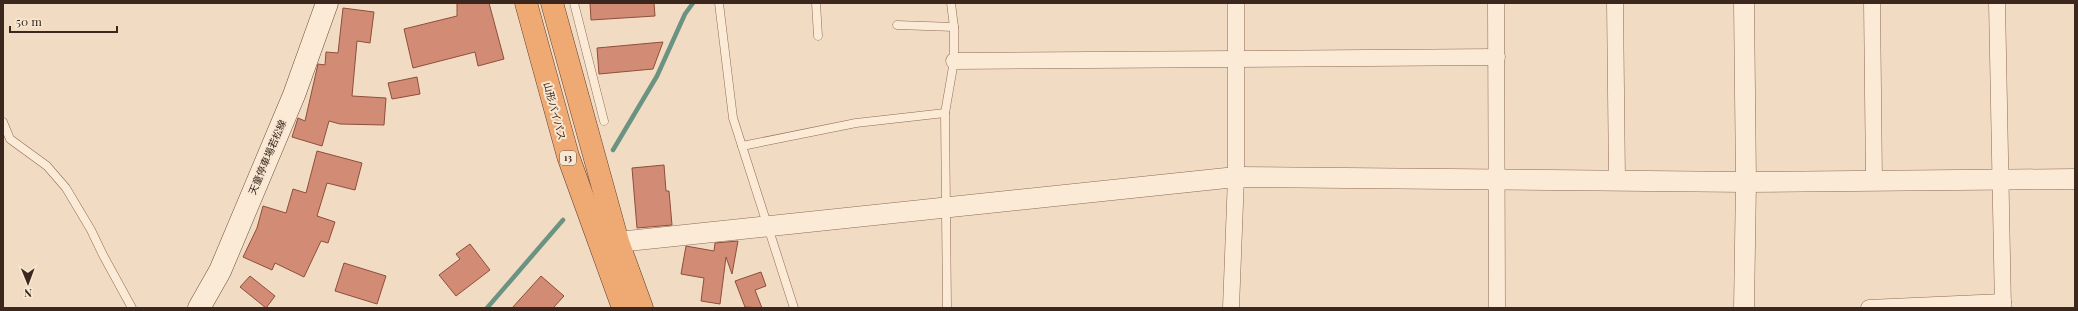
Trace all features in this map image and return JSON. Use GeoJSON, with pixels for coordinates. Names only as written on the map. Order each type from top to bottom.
{"type":"FeatureCollection","features":[{"type":"Feature","properties":{"kind":"highway","name":"山形バイパス"},"geometry":{"type":"LineString","coordinates":[[526,3],[568,156],[624,308]]}},
{"type":"Feature","properties":{"kind":"highway"},"geometry":{"type":"LineString","coordinates":[[552,3],[618,242],[642,308]]}},
{"type":"Feature","properties":{"kind":"main road","name":"天童停車場若松線"},"geometry":{"type":"LineString","coordinates":[[199,308],[220,271],[294,94],[327,3]]}},
{"type":"Feature","properties":{"kind":"street"},"geometry":{"type":"LineString","coordinates":[[1231,308],[1236,177],[1236,3]]}},
{"type":"Feature","properties":{"kind":"street"},"geometry":{"type":"LineString","coordinates":[[1496,3],[1497,308]]}},
{"type":"Feature","properties":{"kind":"street"},"geometry":{"type":"LineString","coordinates":[[1615,3],[1617,180]]}},
{"type":"Feature","properties":{"kind":"street"},"geometry":{"type":"LineString","coordinates":[[1744,3],[1746,182],[1744,308]]}},
{"type":"Feature","properties":{"kind":"street"},"geometry":{"type":"LineString","coordinates":[[1872,3],[1874,181]]}},
{"type":"Feature","properties":{"kind":"street"},"geometry":{"type":"LineString","coordinates":[[1869,308],[2003,305],[1997,3]]}},
{"type":"Feature","properties":{"kind":"street"},"geometry":{"type":"LineString","coordinates":[[954,61],[1497,57]]}},
{"type":"Feature","properties":{"kind":"street"},"geometry":{"type":"LineString","coordinates":[[618,242],[768,225],[1236,177],[1746,182],[2075,179]]}},
{"type":"Feature","properties":{"kind":"lane"},"geometry":{"type":"LineString","coordinates":[[574,3],[604,121]]}},
{"type":"Feature","properties":{"kind":"lane"},"geometry":{"type":"LineString","coordinates":[[719,3],[733,118],[794,308]]}},
{"type":"Feature","properties":{"kind":"lane"},"geometry":{"type":"LineString","coordinates":[[816,3],[818,36]]}},
{"type":"Feature","properties":{"kind":"lane"},"geometry":{"type":"LineString","coordinates":[[947,308],[945,113],[954,61],[954,27],[951,3]]}},
{"type":"Feature","properties":{"kind":"lane"},"geometry":{"type":"LineString","coordinates":[[897,26],[954,27]]}},
{"type":"Feature","properties":{"kind":"lane"},"geometry":{"type":"LineString","coordinates":[[742,146],[856,123],[945,113]]}},
{"type":"Feature","properties":{"kind":"lane"},"geometry":{"type":"LineString","coordinates":[[3,122],[10,139],[47,166],[66,188],[91,230],[103,256],[132,308]]}},
{"type":"Feature","properties":{"kind":"building"},"geometry":{"type":"Polygon","coordinates":[[[457,3],[489,3],[504,59],[478,66],[475,52],[413,68],[404,29],[457,16],[457,3]]]}},
{"type":"Feature","properties":{"kind":"building"},"geometry":{"type":"Polygon","coordinates":[[[590,3],[654,3],[655,16],[591,20],[590,3]]]}},
{"type":"Feature","properties":{"kind":"building"},"geometry":{"type":"Polygon","coordinates":[[[343,8],[374,12],[370,43],[357,41],[352,96],[386,98],[384,125],[340,124],[329,121],[322,146],[292,137],[298,118],[305,121],[318,64],[325,65],[326,52],[338,53],[343,8]]]}},
{"type":"Feature","properties":{"kind":"building"},"geometry":{"type":"Polygon","coordinates":[[[663,42],[653,69],[599,74],[597,48],[663,42]]]}},
{"type":"Feature","properties":{"kind":"building"},"geometry":{"type":"Polygon","coordinates":[[[417,77],[420,94],[392,99],[388,83],[417,77]]]}},
{"type":"Feature","properties":{"kind":"building"},"geometry":{"type":"Polygon","coordinates":[[[317,151],[362,163],[355,190],[327,183],[317,216],[335,222],[328,243],[321,241],[304,277],[275,263],[272,270],[243,257],[257,228],[263,206],[286,213],[293,189],[306,193],[317,151]]]}},
{"type":"Feature","properties":{"kind":"building"},"geometry":{"type":"Polygon","coordinates":[[[664,165],[666,191],[669,191],[672,225],[637,228],[632,168],[664,165]]]}},
{"type":"Feature","properties":{"kind":"building"},"geometry":{"type":"Polygon","coordinates":[[[738,241],[732,274],[726,257],[720,304],[701,301],[704,278],[681,274],[686,246],[714,251],[715,243],[738,241]]]}},
{"type":"Feature","properties":{"kind":"building"},"geometry":{"type":"Polygon","coordinates":[[[470,244],[490,270],[456,296],[439,275],[460,259],[456,254],[470,244]]]}},
{"type":"Feature","properties":{"kind":"building"},"geometry":{"type":"Polygon","coordinates":[[[344,263],[386,276],[377,304],[335,291],[344,263]]]}},
{"type":"Feature","properties":{"kind":"building"},"geometry":{"type":"Polygon","coordinates":[[[761,272],[766,286],[755,290],[762,308],[745,307],[735,281],[761,272]]]}},
{"type":"Feature","properties":{"kind":"building"},"geometry":{"type":"Polygon","coordinates":[[[250,276],[275,296],[266,308],[240,287],[250,276]]]}},
{"type":"Feature","properties":{"kind":"building"},"geometry":{"type":"Polygon","coordinates":[[[541,276],[564,296],[553,308],[512,308],[541,276]]]}},
{"type":"Feature","properties":{"kind":"waterway"},"geometry":{"type":"LineString","coordinates":[[613,150],[657,76],[685,14],[693,3]]}},
{"type":"Feature","properties":{"kind":"waterway"},"geometry":{"type":"LineString","coordinates":[[487,308],[563,220]]}}]}
